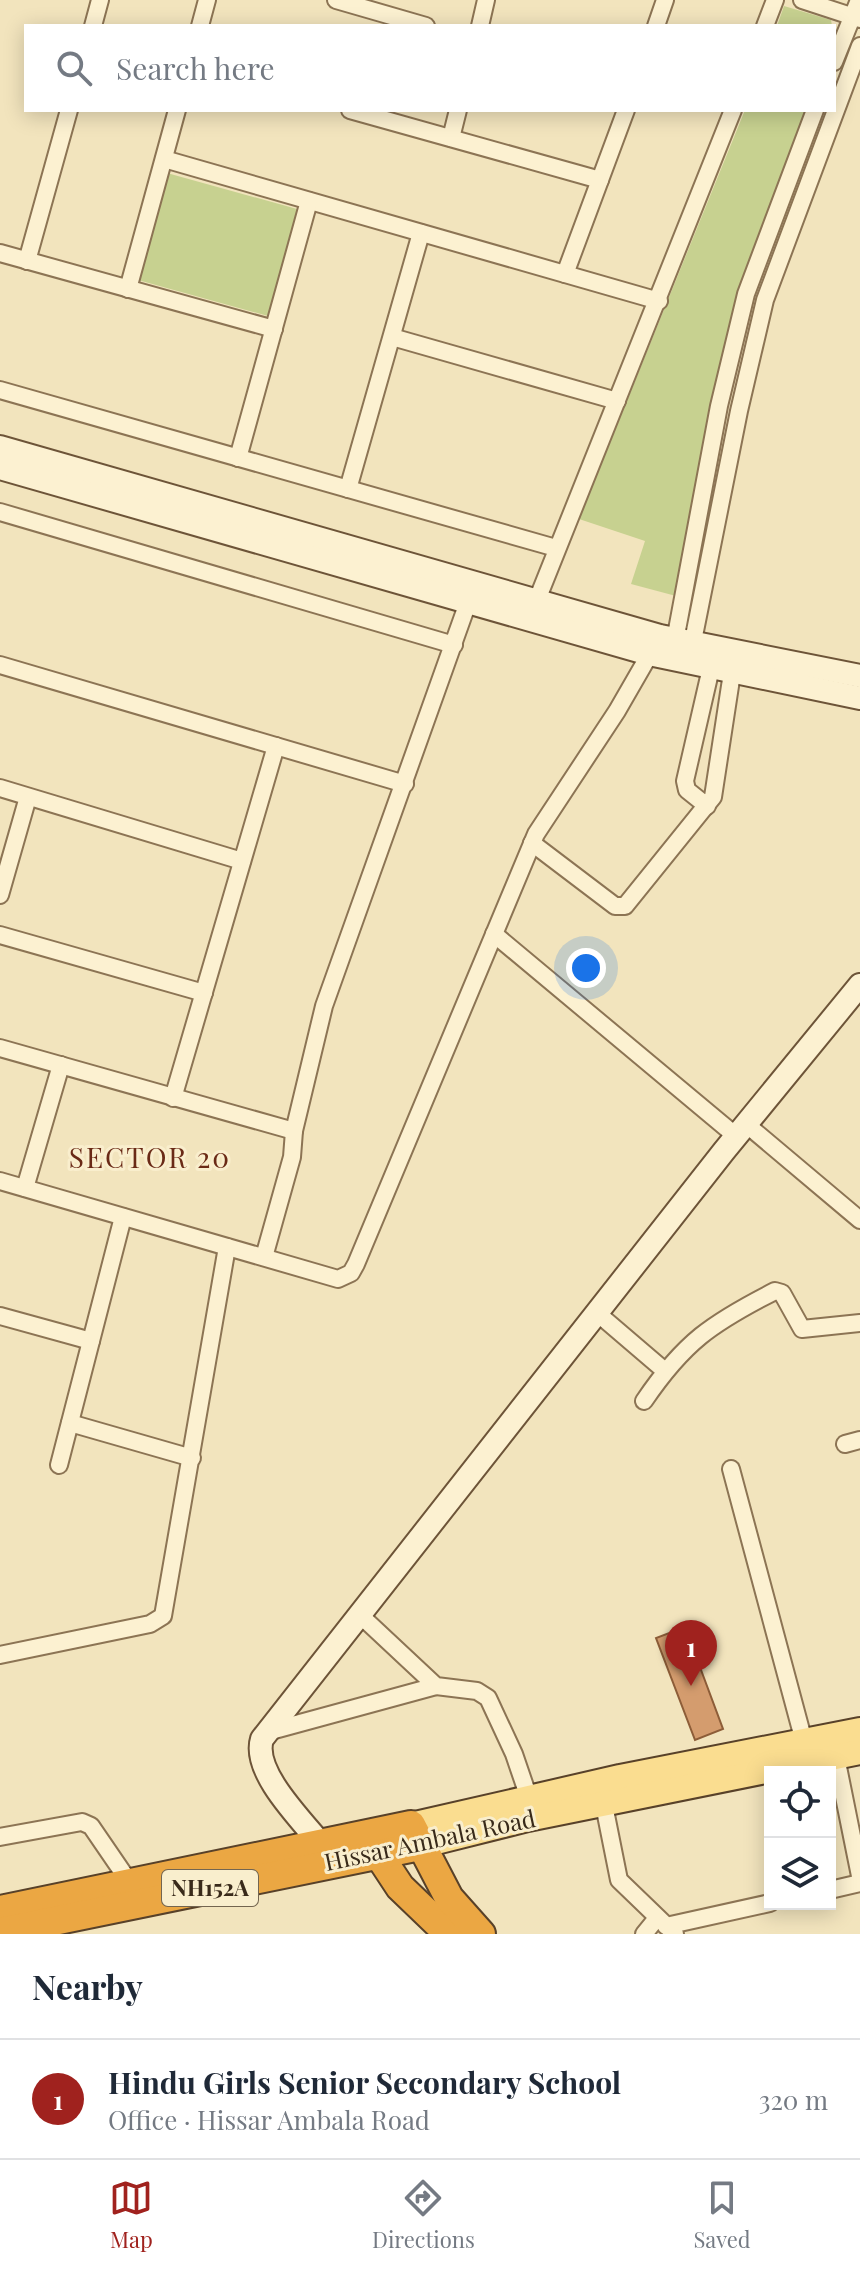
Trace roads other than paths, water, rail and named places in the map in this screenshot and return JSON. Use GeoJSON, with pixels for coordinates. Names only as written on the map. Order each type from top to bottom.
{"type":"FeatureCollection","features":[{"type":"Feature","properties":{"kind":"highway","name":"Hissar Ambala Road"},"geometry":{"type":"LineString","coordinates":[[0,1910],[130,1883],[328,1853],[415,1836]]}},
{"type":"Feature","properties":{"kind":"highway"},"geometry":{"type":"LineString","coordinates":[[415,1836],[449,1898],[481,1934]]}},
{"type":"Feature","properties":{"kind":"highway"},"geometry":{"type":"LineString","coordinates":[[372,1845],[400,1887],[449,1934]]}},
{"type":"Feature","properties":{"kind":"highway","name":"Hissar Ambala Road"},"geometry":{"type":"LineString","coordinates":[[0,1932],[328,1853]]}},
{"type":"Feature","properties":{"kind":"main road"},"geometry":{"type":"LineString","coordinates":[[0,447],[471,594]]}},
{"type":"Feature","properties":{"kind":"main road"},"geometry":{"type":"LineString","coordinates":[[0,468],[533,610],[673,650],[722,670],[860,698]]}},
{"type":"Feature","properties":{"kind":"main road"},"geometry":{"type":"LineString","coordinates":[[673,650],[860,676]]}},
{"type":"Feature","properties":{"kind":"main road"},"geometry":{"type":"LineString","coordinates":[[328,1853],[266,1775],[259,1748],[267,1732],[596,1312],[860,985]]}},
{"type":"Feature","properties":{"kind":"main road","name":"Hissar Ambala Road"},"geometry":{"type":"LineString","coordinates":[[415,1836],[604,1805],[806,1752],[860,1730]]}},
{"type":"Feature","properties":{"kind":"main road","name":"Hissar Ambala Road"},"geometry":{"type":"LineString","coordinates":[[415,1836],[529,1798],[806,1752],[848,1754]]}},
{"type":"Feature","properties":{"kind":"street"},"geometry":{"type":"LineString","coordinates":[[94,24],[100,0]]}},
{"type":"Feature","properties":{"kind":"street"},"geometry":{"type":"LineString","coordinates":[[201,24],[207,0]]}},
{"type":"Feature","properties":{"kind":"street"},"geometry":{"type":"LineString","coordinates":[[336,0],[419,24]]}},
{"type":"Feature","properties":{"kind":"street"},"geometry":{"type":"LineString","coordinates":[[480,24],[486,0]]}},
{"type":"Feature","properties":{"kind":"street"},"geometry":{"type":"LineString","coordinates":[[657,24],[665,0]]}},
{"type":"Feature","properties":{"kind":"street"},"geometry":{"type":"LineString","coordinates":[[766,24],[775,0]]}},
{"type":"Feature","properties":{"kind":"street"},"geometry":{"type":"LineString","coordinates":[[802,0],[856,18]]}},
{"type":"Feature","properties":{"kind":"street"},"geometry":{"type":"LineString","coordinates":[[836,58],[856,18],[859,0]]}},
{"type":"Feature","properties":{"kind":"street"},"geometry":{"type":"LineString","coordinates":[[836,110],[860,46]]}},
{"type":"Feature","properties":{"kind":"street"},"geometry":{"type":"LineString","coordinates":[[27,261],[68,112]]}},
{"type":"Feature","properties":{"kind":"street"},"geometry":{"type":"LineString","coordinates":[[128,289],[176,112]]}},
{"type":"Feature","properties":{"kind":"street"},"geometry":{"type":"LineString","coordinates":[[357,112],[600,180]]}},
{"type":"Feature","properties":{"kind":"street"},"geometry":{"type":"LineString","coordinates":[[451,138],[458,112]]}},
{"type":"Feature","properties":{"kind":"street"},"geometry":{"type":"LineString","coordinates":[[565,274],[625,112]]}},
{"type":"Feature","properties":{"kind":"street"},"geometry":{"type":"LineString","coordinates":[[533,610],[732,112]]}},
{"type":"Feature","properties":{"kind":"street"},"geometry":{"type":"LineString","coordinates":[[673,650],[719,406],[746,294],[814,112]]}},
{"type":"Feature","properties":{"kind":"street"},"geometry":{"type":"LineString","coordinates":[[0,1181],[338,1279],[351,1273],[532,843],[673,650],[739,411],[765,300],[835,112]]}},
{"type":"Feature","properties":{"kind":"street"},"geometry":{"type":"LineString","coordinates":[[164,159],[659,301]]}},
{"type":"Feature","properties":{"kind":"street"},"geometry":{"type":"LineString","coordinates":[[238,458],[309,201]]}},
{"type":"Feature","properties":{"kind":"street"},"geometry":{"type":"LineString","coordinates":[[348,489],[421,233]]}},
{"type":"Feature","properties":{"kind":"street"},"geometry":{"type":"LineString","coordinates":[[0,253],[274,329]]}},
{"type":"Feature","properties":{"kind":"street"},"geometry":{"type":"LineString","coordinates":[[392,337],[617,401]]}},
{"type":"Feature","properties":{"kind":"street"},"geometry":{"type":"LineString","coordinates":[[0,390],[556,548]]}},
{"type":"Feature","properties":{"kind":"street"},"geometry":{"type":"LineString","coordinates":[[0,512],[454,645]]}},
{"type":"Feature","properties":{"kind":"street"},"geometry":{"type":"LineString","coordinates":[[264,1257],[292,1157],[294,1131],[324,1006],[471,594]]}},
{"type":"Feature","properties":{"kind":"street"},"geometry":{"type":"LineString","coordinates":[[0,665],[405,784]]}},
{"type":"Feature","properties":{"kind":"street"},"geometry":{"type":"LineString","coordinates":[[532,843],[622,907],[714,794],[722,670]]}},
{"type":"Feature","properties":{"kind":"street"},"geometry":{"type":"LineString","coordinates":[[707,806],[687,790],[685,781],[722,670]]}},
{"type":"Feature","properties":{"kind":"street"},"geometry":{"type":"LineString","coordinates":[[173,1098],[276,746]]}},
{"type":"Feature","properties":{"kind":"street"},"geometry":{"type":"LineString","coordinates":[[0,788],[242,861]]}},
{"type":"Feature","properties":{"kind":"street"},"geometry":{"type":"LineString","coordinates":[[0,895],[28,797]]}},
{"type":"Feature","properties":{"kind":"street"},"geometry":{"type":"LineString","coordinates":[[494,934],[860,1220]]}},
{"type":"Feature","properties":{"kind":"street"},"geometry":{"type":"LineString","coordinates":[[0,935],[204,993]]}},
{"type":"Feature","properties":{"kind":"street"},"geometry":{"type":"LineString","coordinates":[[0,1048],[294,1131]]}},
{"type":"Feature","properties":{"kind":"street"},"geometry":{"type":"LineString","coordinates":[[25,1188],[61,1065]]}},
{"type":"Feature","properties":{"kind":"street"},"geometry":{"type":"LineString","coordinates":[[59,1465],[123,1217]]}},
{"type":"Feature","properties":{"kind":"street"},"geometry":{"type":"LineString","coordinates":[[0,1655],[160,1620],[165,1612],[227,1247]]}},
{"type":"Feature","properties":{"kind":"street"},"geometry":{"type":"LineString","coordinates":[[644,1401],[665,1371],[715,1322],[776,1290],[782,1293],[802,1329],[860,1323]]}},
{"type":"Feature","properties":{"kind":"street"},"geometry":{"type":"LineString","coordinates":[[596,1312],[665,1371]]}},
{"type":"Feature","properties":{"kind":"street"},"geometry":{"type":"LineString","coordinates":[[0,1316],[91,1341]]}},
{"type":"Feature","properties":{"kind":"street"},"geometry":{"type":"LineString","coordinates":[[70,1423],[192,1458]]}},
{"type":"Feature","properties":{"kind":"street"},"geometry":{"type":"LineString","coordinates":[[731,1469],[806,1752]]}},
{"type":"Feature","properties":{"kind":"street"},"geometry":{"type":"LineString","coordinates":[[359,1614],[436,1686]]}},
{"type":"Feature","properties":{"kind":"street"},"geometry":{"type":"LineString","coordinates":[[267,1732],[436,1686],[477,1691],[488,1698],[514,1754],[529,1798]]}},
{"type":"Feature","properties":{"kind":"street"},"geometry":{"type":"LineString","coordinates":[[848,1754],[860,1873]]}},
{"type":"Feature","properties":{"kind":"street"},"geometry":{"type":"LineString","coordinates":[[604,1805],[619,1880],[666,1926]]}},
{"type":"Feature","properties":{"kind":"street"},"geometry":{"type":"LineString","coordinates":[[0,1837],[72,1821],[82,1822],[91,1826],[130,1883]]}},
{"type":"Feature","properties":{"kind":"street"},"geometry":{"type":"LineString","coordinates":[[836,1889],[860,1883]]}},
{"type":"Feature","properties":{"kind":"street"},"geometry":{"type":"LineString","coordinates":[[644,1934],[666,1926],[764,1904]]}},
{"type":"Feature","properties":{"kind":"place","name":"Hindu Girls Senior Secondary School"},"geometry":{"type":"Point","coordinates":[691,1686]}},
{"type":"Feature","properties":{"kind":"district","name":"SECTOR 20"},"geometry":{"type":"Point","coordinates":[150,1158]}}]}
